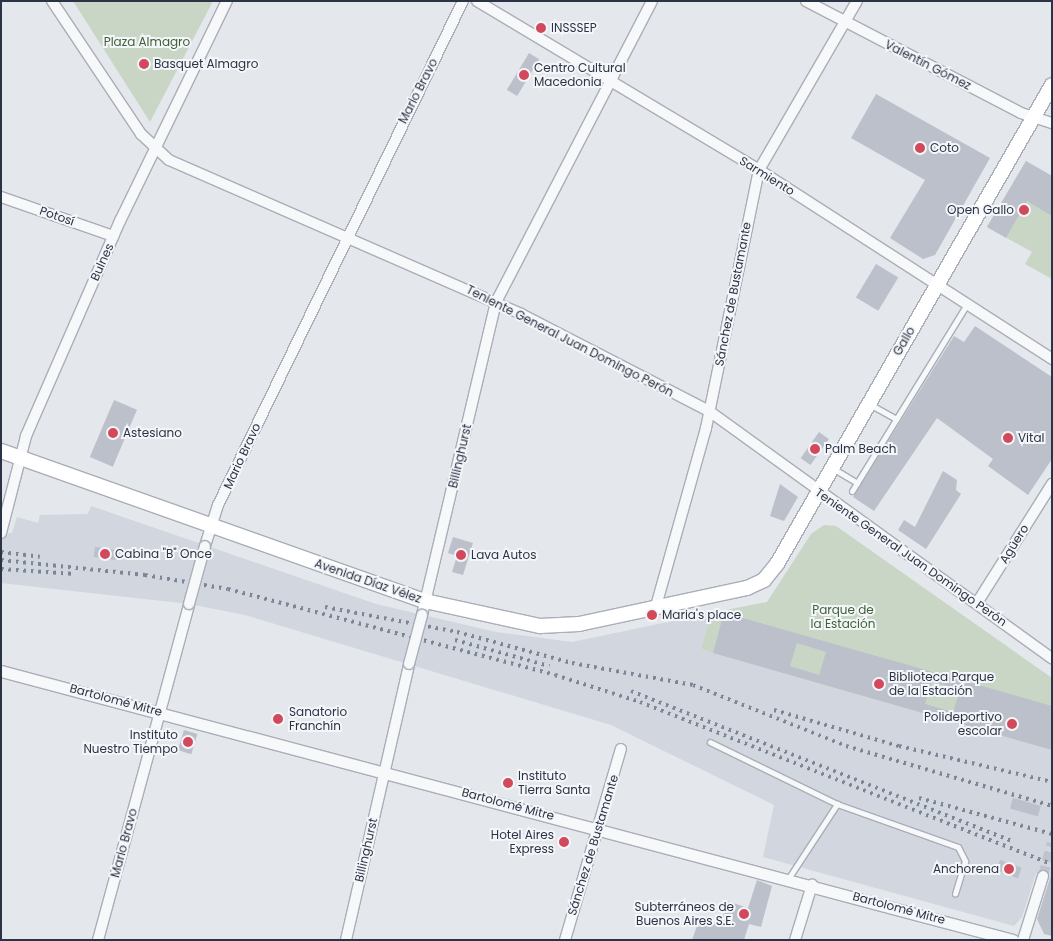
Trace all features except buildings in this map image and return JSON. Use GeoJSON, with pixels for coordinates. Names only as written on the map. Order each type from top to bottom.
{"type":"FeatureCollection","features":[{"type":"Feature","properties":{"kind":"main road","name":"Gallo"},"geometry":{"type":"LineString","coordinates":[[748,588],[769,576],[1052,85]]}},
{"type":"Feature","properties":{"kind":"main road","name":"Avenida Díaz Vélez"},"geometry":{"type":"LineString","coordinates":[[1,451],[425,601],[556,627],[748,588]]}},
{"type":"Feature","properties":{"kind":"street","name":"Teniente General Juan Domingo Perón"},"geometry":{"type":"LineString","coordinates":[[52,1],[154,148],[169,160],[496,302],[709,411],[818,492],[1052,658]]}},
{"type":"Feature","properties":{"kind":"street","name":"Bulnes"},"geometry":{"type":"LineString","coordinates":[[1,533],[21,457],[113,236],[154,148],[227,1]]}},
{"type":"Feature","properties":{"kind":"street","name":"Mario Bravo"},"geometry":{"type":"LineString","coordinates":[[98,940],[159,712],[212,526],[346,236],[463,1]]}},
{"type":"Feature","properties":{"kind":"street","name":"Sarmiento"},"geometry":{"type":"LineString","coordinates":[[477,1],[759,170],[1052,359]]}},
{"type":"Feature","properties":{"kind":"street","name":"Billinghurst"},"geometry":{"type":"LineString","coordinates":[[346,940],[496,302],[652,1]]}},
{"type":"Feature","properties":{"kind":"street","name":"Valentín Gómez"},"geometry":{"type":"LineString","coordinates":[[806,1],[1034,116],[1052,123]]}},
{"type":"Feature","properties":{"kind":"street","name":"Sánchez de Bustamante"},"geometry":{"type":"LineString","coordinates":[[656,606],[709,411],[759,170],[857,1]]}},
{"type":"Feature","properties":{"kind":"street","name":"Potosí"},"geometry":{"type":"LineString","coordinates":[[1,197],[113,236]]}},
{"type":"Feature","properties":{"kind":"street","name":"Agüero"},"geometry":{"type":"LineString","coordinates":[[977,603],[1052,484]]}},
{"type":"Feature","properties":{"kind":"street","name":"Bartolomé Mitre"},"geometry":{"type":"LineString","coordinates":[[1,671],[596,827],[1013,940]]}},
{"type":"Feature","properties":{"kind":"street","name":"Sánchez de Bustamante"},"geometry":{"type":"LineString","coordinates":[[564,940],[596,827],[622,749]]}},
{"type":"Feature","properties":{"kind":"street"},"geometry":{"type":"LineString","coordinates":[[1023,940],[1043,876]]}},
{"type":"Feature","properties":{"kind":"street"},"geometry":{"type":"LineString","coordinates":[[795,940],[812,885]]}},
{"type":"Feature","properties":{"kind":"lane"},"geometry":{"type":"LineString","coordinates":[[852,491],[966,304]]}},
{"type":"Feature","properties":{"kind":"lane"},"geometry":{"type":"LineString","coordinates":[[868,404],[896,418]]}},
{"type":"Feature","properties":{"kind":"lane"},"geometry":{"type":"LineString","coordinates":[[832,468],[857,483]]}},
{"type":"Feature","properties":{"kind":"lane"},"geometry":{"type":"LineString","coordinates":[[710,742],[837,804],[958,847],[965,861],[954,893]]}},
{"type":"Feature","properties":{"kind":"lane"},"geometry":{"type":"LineString","coordinates":[[788,879],[837,804]]}},
{"type":"Feature","properties":{"kind":"shaded area"},"geometry":{"type":"Polygon","coordinates":[[[91,506],[376,604],[496,632],[572,642],[711,613],[701,649],[1052,750],[1052,879],[1036,873],[1022,917],[1014,926],[763,857],[774,805],[611,725],[245,615],[189,604],[1,583],[1,534],[12,533],[17,517],[38,523],[40,515],[88,514],[91,506]]]}},
{"type":"Feature","properties":{"kind":"green space","name":"Plaza Almagro"},"geometry":{"type":"Polygon","coordinates":[[[73,1],[213,1],[150,122],[73,1]]]}},
{"type":"Feature","properties":{"kind":"green space","name":"Open Gallo"},"geometry":{"type":"Polygon","coordinates":[[[1026,161],[1052,176],[1052,279],[1025,264],[1032,252],[987,227],[1026,161]]]}},
{"type":"Feature","properties":{"kind":"green space","name":"Parque de la Estación"},"geometry":{"type":"Polygon","coordinates":[[[824,525],[836,526],[1052,678],[1052,750],[701,649],[711,613],[767,602],[811,534],[824,525]]]}},
{"type":"Feature","properties":{"kind":"tunnel"},"geometry":{"type":"LineString","coordinates":[[1043,876],[1052,843]]}},
{"type":"Feature","properties":{"kind":"railway"},"geometry":{"type":"LineString","coordinates":[[1,552],[40,557]]}},
{"type":"Feature","properties":{"kind":"railway"},"geometry":{"type":"LineString","coordinates":[[1,560],[145,575],[228,589],[555,675],[640,702],[1052,864]]}},
{"type":"Feature","properties":{"kind":"railway"},"geometry":{"type":"LineString","coordinates":[[1,569],[76,574]]}},
{"type":"Feature","properties":{"kind":"railway"},"geometry":{"type":"LineString","coordinates":[[325,607],[457,632],[572,663],[693,685],[846,746],[1052,806]]}},
{"type":"Feature","properties":{"kind":"railway"},"geometry":{"type":"LineString","coordinates":[[455,640],[549,666]]}},
{"type":"Feature","properties":{"kind":"railway"},"geometry":{"type":"LineString","coordinates":[[631,691],[1012,841]]}},
{"type":"Feature","properties":{"kind":"railway"},"geometry":{"type":"LineString","coordinates":[[774,710],[899,746],[1052,782]]}},
{"type":"Feature","properties":{"kind":"railway"},"geometry":{"type":"LineString","coordinates":[[919,798],[1052,834]]}},
{"type":"Feature","properties":{"kind":"place","name":"INSSSEP"},"geometry":{"type":"Point","coordinates":[541,28]}},
{"type":"Feature","properties":{"kind":"place","name":"Basquet Almagro"},"geometry":{"type":"Point","coordinates":[144,64]}},
{"type":"Feature","properties":{"kind":"place","name":"Centro Cultural Macedonia"},"geometry":{"type":"Point","coordinates":[524,75]}},
{"type":"Feature","properties":{"kind":"place","name":"Coto"},"geometry":{"type":"Point","coordinates":[920,148]}},
{"type":"Feature","properties":{"kind":"place","name":"Open Gallo"},"geometry":{"type":"Point","coordinates":[1024,210]}},
{"type":"Feature","properties":{"kind":"place","name":"Astesiano"},"geometry":{"type":"Point","coordinates":[113,433]}},
{"type":"Feature","properties":{"kind":"place","name":"Vital"},"geometry":{"type":"Point","coordinates":[1008,438]}},
{"type":"Feature","properties":{"kind":"place","name":"Palm Beach"},"geometry":{"type":"Point","coordinates":[815,449]}},
{"type":"Feature","properties":{"kind":"place","name":"Cabina \"B\" Once"},"geometry":{"type":"Point","coordinates":[105,554]}},
{"type":"Feature","properties":{"kind":"place","name":"Lava Autos"},"geometry":{"type":"Point","coordinates":[461,555]}},
{"type":"Feature","properties":{"kind":"place","name":"Maria's place"},"geometry":{"type":"Point","coordinates":[652,615]}},
{"type":"Feature","properties":{"kind":"place","name":"Biblioteca Parque de la Estación"},"geometry":{"type":"Point","coordinates":[879,684]}},
{"type":"Feature","properties":{"kind":"place","name":"Sanatorio Franchín"},"geometry":{"type":"Point","coordinates":[278,719]}},
{"type":"Feature","properties":{"kind":"place","name":"Polideportivo escolar"},"geometry":{"type":"Point","coordinates":[1012,724]}},
{"type":"Feature","properties":{"kind":"place","name":"Instituto Nuestro Tiempo"},"geometry":{"type":"Point","coordinates":[188,742]}},
{"type":"Feature","properties":{"kind":"place","name":"Instituto Tierra Santa"},"geometry":{"type":"Point","coordinates":[508,783]}},
{"type":"Feature","properties":{"kind":"place","name":"Hotel Aires Express"},"geometry":{"type":"Point","coordinates":[564,842]}},
{"type":"Feature","properties":{"kind":"place","name":"Anchorena"},"geometry":{"type":"Point","coordinates":[1009,869]}},
{"type":"Feature","properties":{"kind":"place","name":"Subterráneos de Buenos Aires S.E."},"geometry":{"type":"Point","coordinates":[744,914]}}]}
